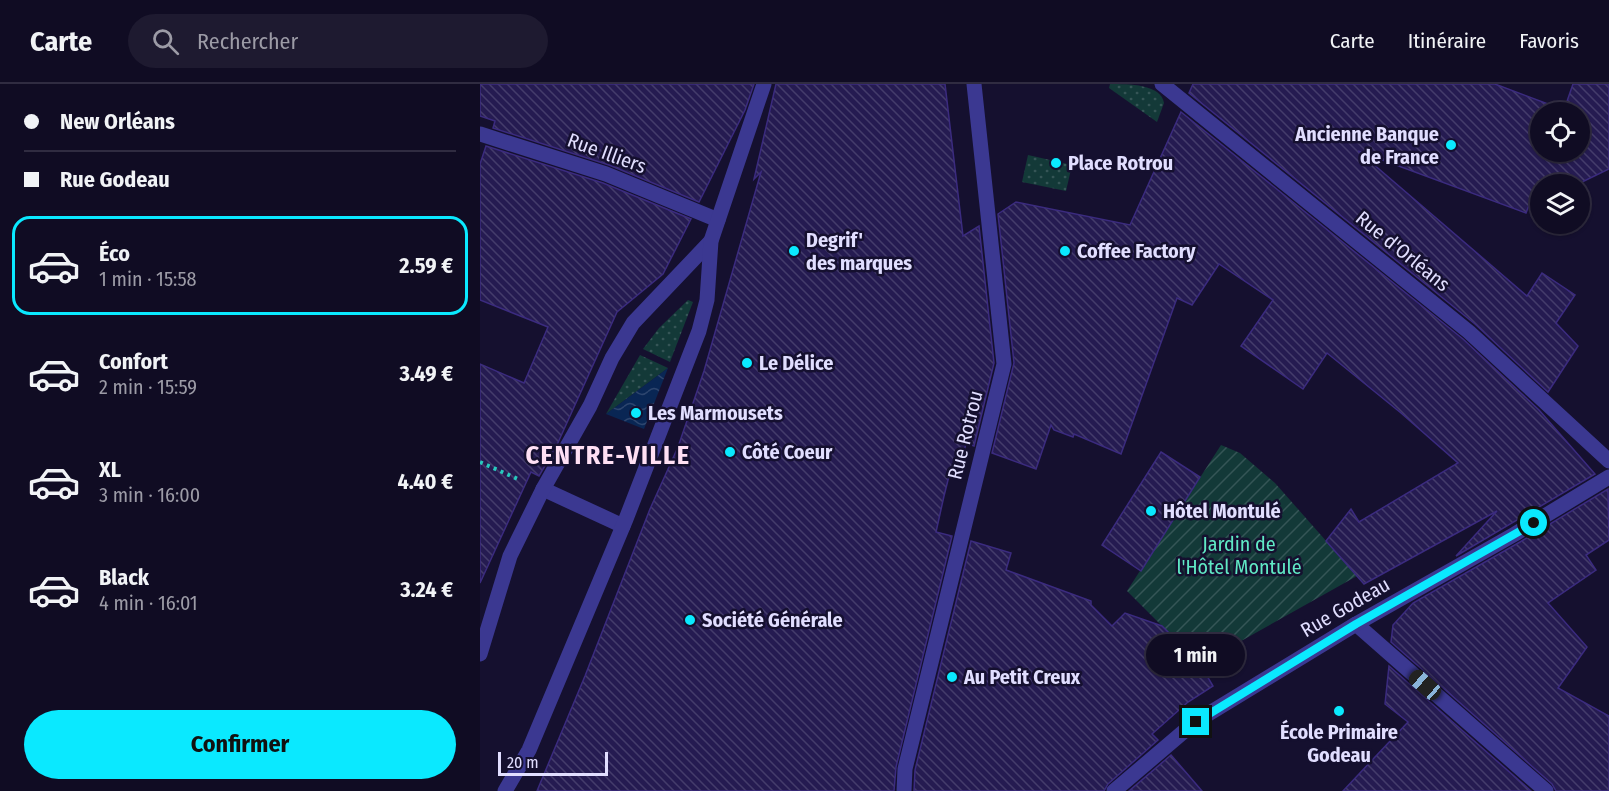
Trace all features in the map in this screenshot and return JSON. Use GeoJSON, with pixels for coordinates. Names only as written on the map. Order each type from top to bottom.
{"type":"FeatureCollection","features":[{"type":"Feature","properties":{"kind":"street"},"geometry":{"type":"LineString","coordinates":[[505,791],[529,750],[623,526],[699,331],[707,300],[711,241],[765,84]]}},
{"type":"Feature","properties":{"kind":"street","name":"Rue Rotrou"},"geometry":{"type":"LineString","coordinates":[[904,791],[905,769],[1004,364],[974,84]]}},
{"type":"Feature","properties":{"kind":"street","name":"Rue d'Orléans"},"geometry":{"type":"LineString","coordinates":[[1162,84],[1469,332],[1609,461]]}},
{"type":"Feature","properties":{"kind":"street","name":"Rue Illiers"},"geometry":{"type":"LineString","coordinates":[[480,134],[606,174],[718,220]]}},
{"type":"Feature","properties":{"kind":"street"},"geometry":{"type":"LineString","coordinates":[[480,654],[510,556],[543,489],[590,406],[623,338],[633,323],[711,241]]}},
{"type":"Feature","properties":{"kind":"street","name":"Rue Godeau"},"geometry":{"type":"LineString","coordinates":[[1114,791],[1196,722],[1356,624],[1515,534],[1609,477]]}},
{"type":"Feature","properties":{"kind":"street"},"geometry":{"type":"LineString","coordinates":[[543,489],[623,526]]}},
{"type":"Feature","properties":{"kind":"street"},"geometry":{"type":"LineString","coordinates":[[1356,624],[1546,791]]}},
{"type":"Feature","properties":{"kind":"path"},"geometry":{"type":"LineString","coordinates":[[480,462],[543,489]]}},
{"type":"Feature","properties":{"kind":"green space"},"geometry":{"type":"Polygon","coordinates":[[[1110,84],[1143,86],[1157,92],[1164,103],[1157,122],[1109,88],[1110,84]]]}},
{"type":"Feature","properties":{"kind":"green space"},"geometry":{"type":"Polygon","coordinates":[[[1028,155],[1072,165],[1066,191],[1022,182],[1028,155]]]}},
{"type":"Feature","properties":{"kind":"green space"},"geometry":{"type":"Polygon","coordinates":[[[688,300],[693,302],[670,362],[643,349],[659,328],[688,300]]]}},
{"type":"Feature","properties":{"kind":"green space"},"geometry":{"type":"Polygon","coordinates":[[[640,355],[668,368],[606,414],[640,355]]]}},
{"type":"Feature","properties":{"kind":"green space","name":"Jardin de l'Hôtel Montulé"},"geometry":{"type":"Polygon","coordinates":[[[1221,445],[1240,453],[1275,483],[1357,576],[1200,664],[1127,591],[1221,445]]]}},
{"type":"Feature","properties":{"kind":"water"},"geometry":{"type":"Polygon","coordinates":[[[668,368],[644,429],[606,414],[668,368]]]}},
{"type":"Feature","properties":{"kind":"building"},"geometry":{"type":"Polygon","coordinates":[[[480,84],[754,84],[745,110],[699,202],[609,165],[493,128],[495,121],[480,116],[480,84]]]}},
{"type":"Feature","properties":{"kind":"building"},"geometry":{"type":"Polygon","coordinates":[[[776,84],[945,84],[963,236],[979,226],[994,363],[974,446],[966,443],[960,469],[951,468],[944,496],[936,532],[952,536],[896,767],[894,791],[537,791],[650,509],[678,447],[704,371],[761,172],[754,179],[776,84]]]}},
{"type":"Feature","properties":{"kind":"building"},"geometry":{"type":"Polygon","coordinates":[[[1193,84],[1495,84],[1543,102],[1530,102],[1530,162],[1590,162],[1590,102],[1567,102],[1573,84],[1609,84],[1609,169],[1590,178],[1590,174],[1530,174],[1530,202],[1526,213],[1358,151],[1527,296],[1542,273],[1575,295],[1556,323],[1578,346],[1548,392],[1475,324],[1189,93],[1193,84]]]}},
{"type":"Feature","properties":{"kind":"building"},"geometry":{"type":"Polygon","coordinates":[[[1181,112],[1463,339],[1539,410],[1595,474],[1456,556],[1497,511],[1364,584],[1326,541],[1351,509],[1359,522],[1458,463],[1327,353],[1303,389],[1241,346],[1273,300],[1219,264],[1192,305],[1177,298],[1121,454],[1074,434],[1073,437],[1054,430],[1051,425],[1036,469],[992,453],[1014,363],[998,214],[1016,202],[1130,225],[1181,112]]]}},
{"type":"Feature","properties":{"kind":"building"},"geometry":{"type":"Polygon","coordinates":[[[486,146],[603,183],[691,219],[663,274],[617,312],[556,447],[539,476],[531,472],[480,583],[480,364],[524,383],[548,327],[480,300],[480,164],[486,146]]]}},
{"type":"Feature","properties":{"kind":"building","name":"Hôtel Montulé"},"geometry":{"type":"Polygon","coordinates":[[[1161,452],[1200,477],[1141,571],[1102,545],[1161,452]]]}},
{"type":"Feature","properties":{"kind":"building"},"geometry":{"type":"Polygon","coordinates":[[[1608,489],[1609,540],[1586,555],[1596,570],[1548,603],[1587,647],[1558,688],[1609,716],[1609,791],[1556,791],[1552,784],[1391,642],[1393,625],[1413,603],[1608,489]]]}},
{"type":"Feature","properties":{"kind":"building"},"geometry":{"type":"Polygon","coordinates":[[[971,541],[1011,553],[1006,570],[1091,601],[1091,605],[1112,626],[1125,613],[1162,626],[1200,664],[1213,686],[1188,702],[1152,734],[1158,740],[1108,784],[1104,791],[914,791],[915,770],[971,541]]]}},
{"type":"Feature","properties":{"kind":"building"},"geometry":{"type":"Polygon","coordinates":[[[1389,666],[1531,791],[1343,791],[1408,722],[1385,704],[1389,666]]]}},
{"type":"Feature","properties":{"kind":"building"},"geometry":{"type":"Polygon","coordinates":[[[1171,755],[1202,791],[1129,791],[1171,755]]]}},
{"type":"Feature","properties":{"kind":"place","name":"Ancienne Banque de France"},"geometry":{"type":"Point","coordinates":[1451,145]}},
{"type":"Feature","properties":{"kind":"place","name":"Place Rotrou"},"geometry":{"type":"Point","coordinates":[1056,163]}},
{"type":"Feature","properties":{"kind":"place","name":"Degrif' des marques"},"geometry":{"type":"Point","coordinates":[794,251]}},
{"type":"Feature","properties":{"kind":"place","name":"Coffee Factory"},"geometry":{"type":"Point","coordinates":[1065,251]}},
{"type":"Feature","properties":{"kind":"place","name":"Le Délice"},"geometry":{"type":"Point","coordinates":[747,363]}},
{"type":"Feature","properties":{"kind":"place","name":"Les Marmousets"},"geometry":{"type":"Point","coordinates":[636,413]}},
{"type":"Feature","properties":{"kind":"place","name":"Côté Coeur"},"geometry":{"type":"Point","coordinates":[730,452]}},
{"type":"Feature","properties":{"kind":"place","name":"Hôtel Montulé"},"geometry":{"type":"Point","coordinates":[1151,511]}},
{"type":"Feature","properties":{"kind":"place","name":"Société Générale"},"geometry":{"type":"Point","coordinates":[690,620]}},
{"type":"Feature","properties":{"kind":"place","name":"Au Petit Creux"},"geometry":{"type":"Point","coordinates":[952,677]}},
{"type":"Feature","properties":{"kind":"place","name":"École Primaire Godeau"},"geometry":{"type":"Point","coordinates":[1339,711]}},
{"type":"Feature","properties":{"kind":"district","name":"CENTRE-VILLE"},"geometry":{"type":"Point","coordinates":[608,455]}},
{"type":"Feature","properties":{"kind":"route"},"geometry":{"type":"LineString","coordinates":[[1196,722],[1356,624],[1534,523]]}}]}
